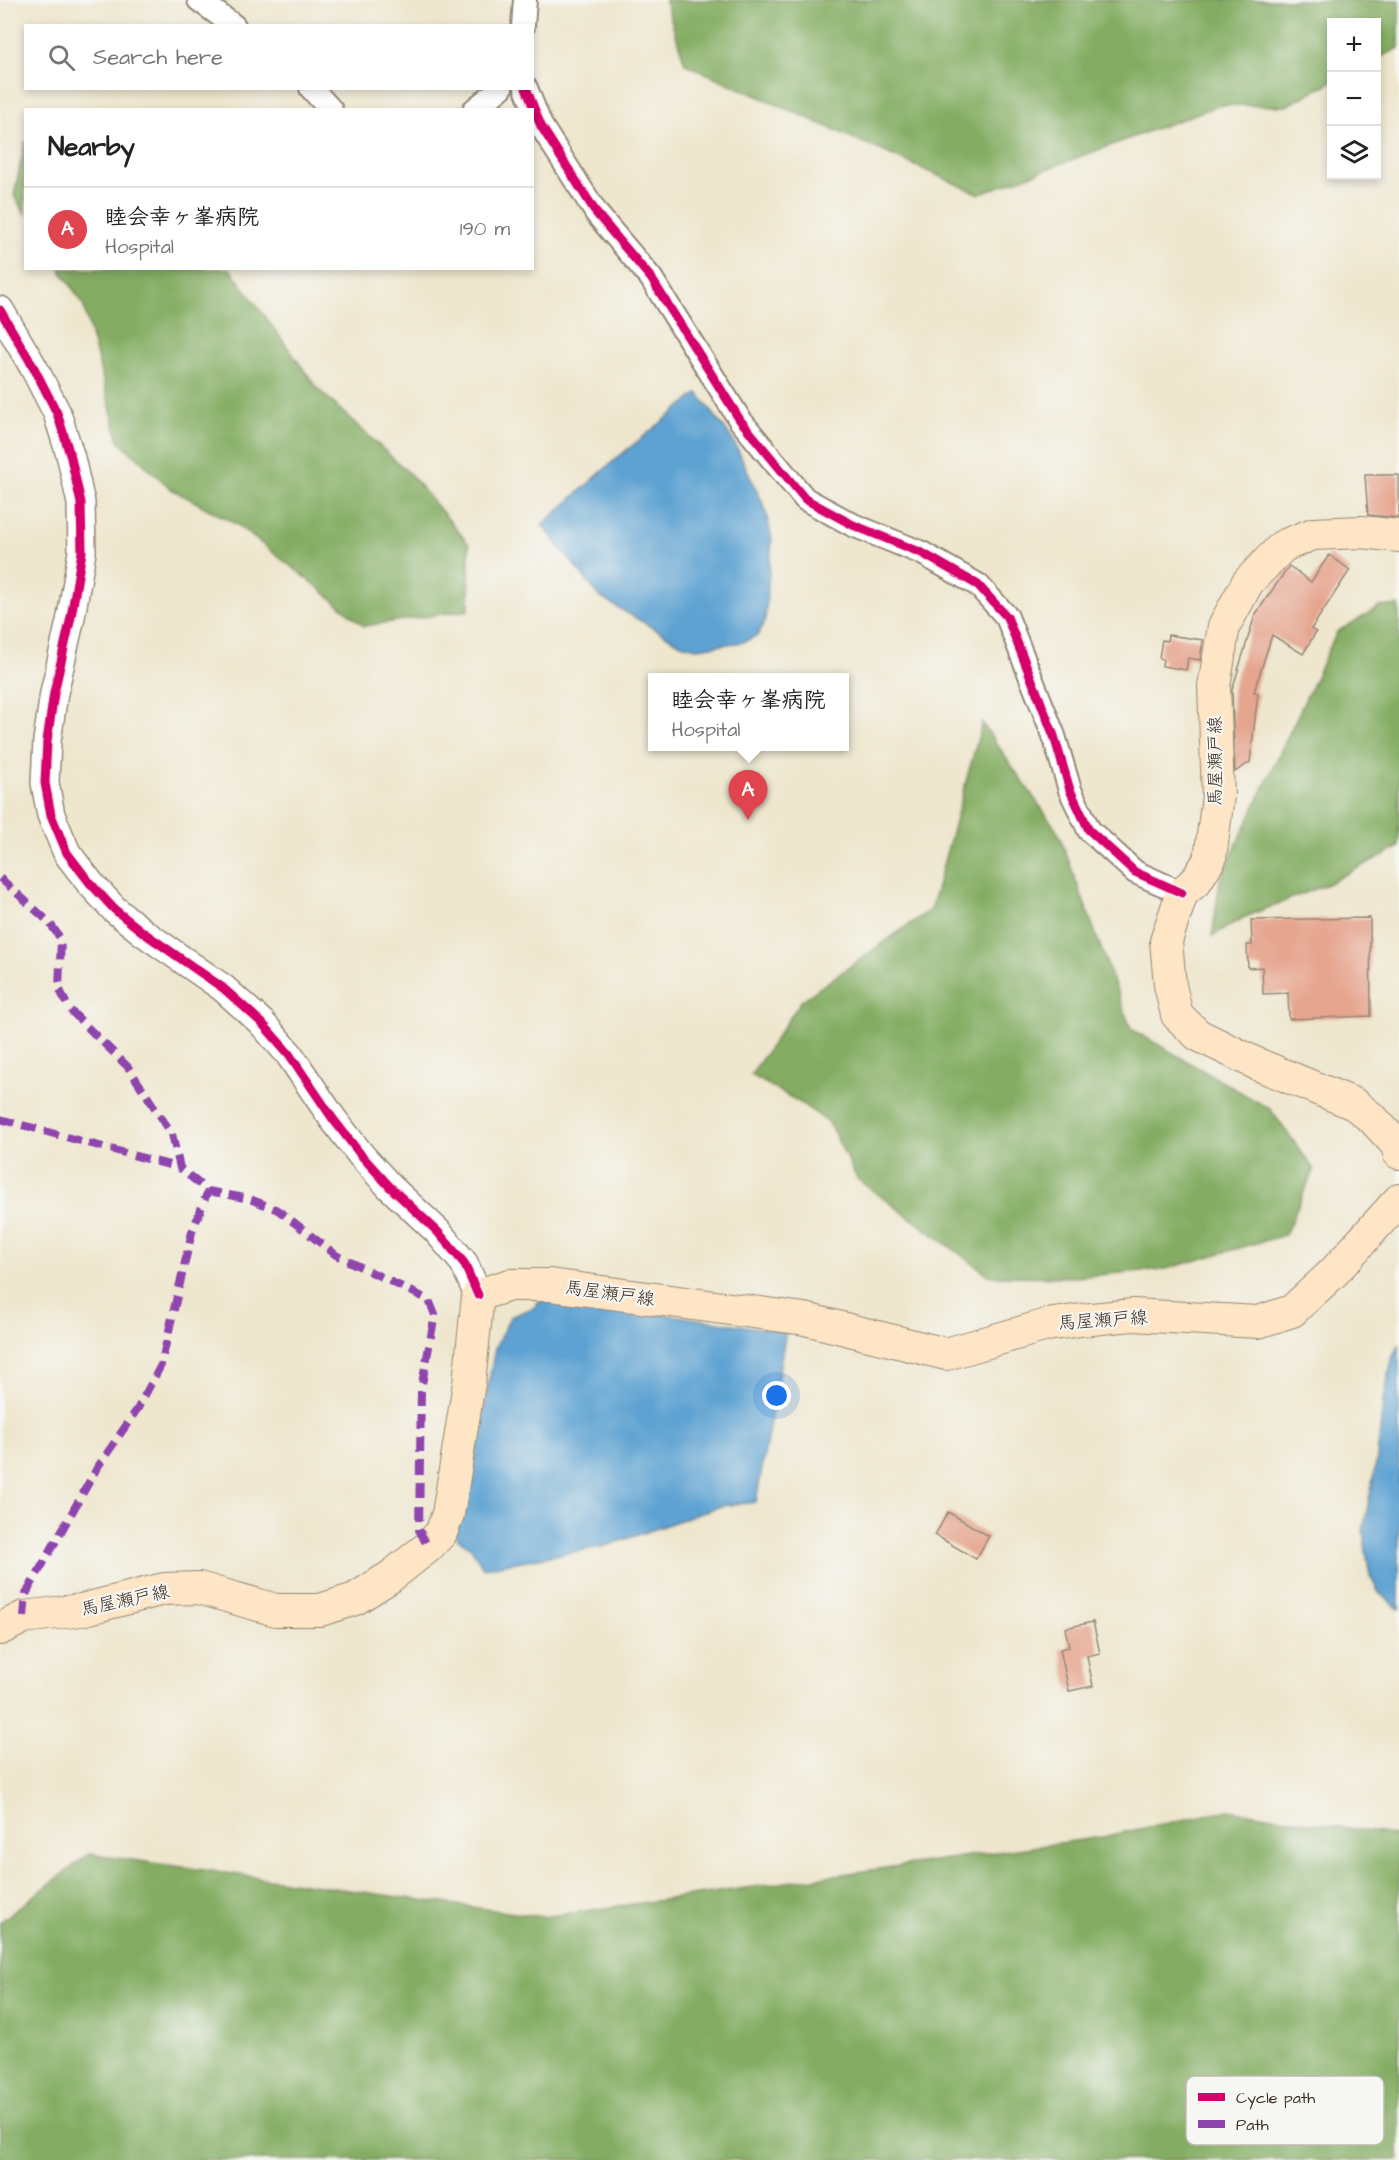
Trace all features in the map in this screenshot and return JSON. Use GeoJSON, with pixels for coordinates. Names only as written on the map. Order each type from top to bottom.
{"type":"FeatureCollection","features":[{"type":"Feature","properties":{"kind":"main road","name":"馬屋瀬戸線"},"geometry":{"type":"LineString","coordinates":[[1399,536],[1362,532],[1313,534],[1283,546],[1248,582],[1224,626],[1214,686],[1218,796],[1210,859],[1196,882],[1182,893],[1166,941],[1170,985],[1177,1015],[1198,1035],[1257,1064],[1354,1104],[1373,1119],[1397,1145],[1399,1153]]}},
{"type":"Feature","properties":{"kind":"main road","name":"馬屋瀬戸線"},"geometry":{"type":"LineString","coordinates":[[0,1629],[24,1617],[81,1610],[164,1589],[199,1588],[276,1610],[320,1610],[355,1599],[390,1577],[441,1533],[448,1514],[469,1383],[478,1295],[510,1285],[550,1285],[805,1319],[946,1354],[1047,1325],[1081,1320],[1133,1315],[1258,1322],[1292,1311],[1335,1272],[1399,1200]]}},
{"type":"Feature","properties":{"kind":"street"},"geometry":{"type":"LineString","coordinates":[[199,0],[231,24]]}},
{"type":"Feature","properties":{"kind":"street"},"geometry":{"type":"LineString","coordinates":[[523,24],[525,0]]}},
{"type":"Feature","properties":{"kind":"street"},"geometry":{"type":"LineString","coordinates":[[313,90],[329,108]]}},
{"type":"Feature","properties":{"kind":"street"},"geometry":{"type":"LineString","coordinates":[[476,108],[499,90]]}},
{"type":"Feature","properties":{"kind":"street"},"geometry":{"type":"LineString","coordinates":[[526,90],[533,108]]}},
{"type":"Feature","properties":{"kind":"street"},"geometry":{"type":"LineString","coordinates":[[534,109],[541,126],[597,214],[651,278],[740,420],[805,499],[853,525],[922,553],[978,585],[1007,617],[1054,736],[1070,790],[1089,830],[1135,872],[1182,893]]}},
{"type":"Feature","properties":{"kind":"street"},"geometry":{"type":"LineString","coordinates":[[0,310],[34,368],[57,414],[71,458],[81,503],[82,552],[71,617],[54,693],[46,751],[45,783],[51,815],[67,853],[90,884],[114,909],[144,933],[223,988],[261,1022],[289,1054],[333,1119],[362,1155],[390,1187],[438,1231],[464,1263],[478,1295]]}},
{"type":"Feature","properties":{"kind":"green space"},"geometry":{"type":"Polygon","coordinates":[[[665,0],[1399,0],[1399,48],[1381,57],[1381,18],[1327,18],[1327,84],[1286,106],[1220,105],[979,194],[685,64],[665,0]]]}},
{"type":"Feature","properties":{"kind":"green space"},"geometry":{"type":"Polygon","coordinates":[[[24,146],[24,212],[14,196],[24,146]]]}},
{"type":"Feature","properties":{"kind":"green space"},"geometry":{"type":"Polygon","coordinates":[[[61,270],[231,270],[319,390],[411,475],[469,544],[469,610],[364,626],[236,524],[171,489],[119,441],[83,304],[61,270]]]}},
{"type":"Feature","properties":{"kind":"green space"},"geometry":{"type":"Polygon","coordinates":[[[1399,605],[1399,847],[1325,885],[1245,917],[1212,936],[1220,880],[1337,632],[1379,607],[1399,605]]]}},
{"type":"Feature","properties":{"kind":"green space"},"geometry":{"type":"Polygon","coordinates":[[[982,723],[1058,832],[1131,1029],[1270,1109],[1314,1169],[1285,1235],[1166,1269],[1075,1277],[990,1276],[857,1179],[829,1123],[799,1102],[751,1075],[801,1001],[931,909],[982,723]]]}},
{"type":"Feature","properties":{"kind":"green space"},"geometry":{"type":"Polygon","coordinates":[[[1229,1810],[1399,1836],[1399,2160],[0,2160],[0,1922],[89,1854],[543,1917],[1102,1837],[1229,1810]]]}},
{"type":"Feature","properties":{"kind":"water"},"geometry":{"type":"Polygon","coordinates":[[[698,393],[733,440],[765,508],[772,539],[765,621],[758,635],[744,642],[697,648],[681,644],[601,598],[542,525],[618,457],[698,393]]]}},
{"type":"Feature","properties":{"kind":"water"},"geometry":{"type":"Polygon","coordinates":[[[569,1300],[786,1332],[756,1502],[721,1506],[606,1546],[483,1568],[472,1549],[456,1537],[461,1509],[467,1502],[495,1348],[510,1317],[535,1307],[538,1302],[569,1300]]]}},
{"type":"Feature","properties":{"kind":"water"},"geometry":{"type":"Polygon","coordinates":[[[1399,1345],[1399,1609],[1379,1593],[1370,1576],[1363,1532],[1377,1457],[1383,1404],[1393,1355],[1399,1345]]]}},
{"type":"Feature","properties":{"kind":"building"},"geometry":{"type":"Polygon","coordinates":[[[1365,475],[1399,475],[1399,518],[1368,515],[1365,475]]]}},
{"type":"Feature","properties":{"kind":"building"},"geometry":{"type":"Polygon","coordinates":[[[1329,555],[1350,570],[1311,629],[1316,632],[1303,654],[1272,635],[1254,692],[1258,693],[1250,762],[1235,772],[1232,690],[1255,615],[1289,566],[1311,582],[1329,555]]]}},
{"type":"Feature","properties":{"kind":"building"},"geometry":{"type":"Polygon","coordinates":[[[1168,635],[1203,640],[1200,660],[1188,658],[1186,670],[1162,666],[1163,659],[1159,658],[1162,640],[1167,641],[1168,635]]]}},
{"type":"Feature","properties":{"kind":"building"},"geometry":{"type":"Polygon","coordinates":[[[1370,918],[1371,1016],[1289,1019],[1288,993],[1263,994],[1262,967],[1248,968],[1247,945],[1252,945],[1251,920],[1370,918]]]}},
{"type":"Feature","properties":{"kind":"building"},"geometry":{"type":"Polygon","coordinates":[[[948,1512],[989,1536],[976,1559],[935,1535],[948,1512]]]}},
{"type":"Feature","properties":{"kind":"building"},"geometry":{"type":"Polygon","coordinates":[[[1093,1622],[1100,1653],[1087,1656],[1093,1686],[1069,1691],[1060,1649],[1069,1647],[1065,1628],[1093,1622]]]}},
{"type":"Feature","properties":{"kind":"marked path"},"geometry":{"type":"LineString","coordinates":[[0,878],[49,922],[61,939],[59,988],[69,1009],[128,1067],[172,1134],[180,1168],[208,1191],[250,1199],[278,1210],[336,1255],[429,1300],[435,1315],[421,1389],[419,1530],[428,1547]]}},
{"type":"Feature","properties":{"kind":"marked path"},"geometry":{"type":"LineString","coordinates":[[0,1119],[180,1168]]}},
{"type":"Feature","properties":{"kind":"marked path"},"geometry":{"type":"LineString","coordinates":[[24,1617],[26,1594],[97,1468],[138,1408],[161,1365],[192,1232],[208,1191]]}},
{"type":"Feature","properties":{"kind":"cycle path"},"geometry":{"type":"LineString","coordinates":[[527,90],[534,108]]}},
{"type":"Feature","properties":{"kind":"cycle path"},"geometry":{"type":"LineString","coordinates":[[534,108],[541,126],[597,214],[651,278],[740,420],[805,499],[853,525],[922,553],[978,585],[1007,617],[1054,736],[1070,790],[1089,830],[1135,872],[1182,893]]}},
{"type":"Feature","properties":{"kind":"cycle path"},"geometry":{"type":"LineString","coordinates":[[0,310],[57,413],[71,458],[81,503],[82,552],[71,617],[54,693],[47,741],[45,783],[51,815],[67,853],[114,909],[144,933],[223,988],[261,1022],[289,1054],[333,1119],[361,1155],[390,1187],[437,1231],[464,1263],[478,1295]]}},
{"type":"Feature","properties":{"kind":"place","name":"睦会幸ヶ峯病院"},"geometry":{"type":"Point","coordinates":[748,820]}}]}
